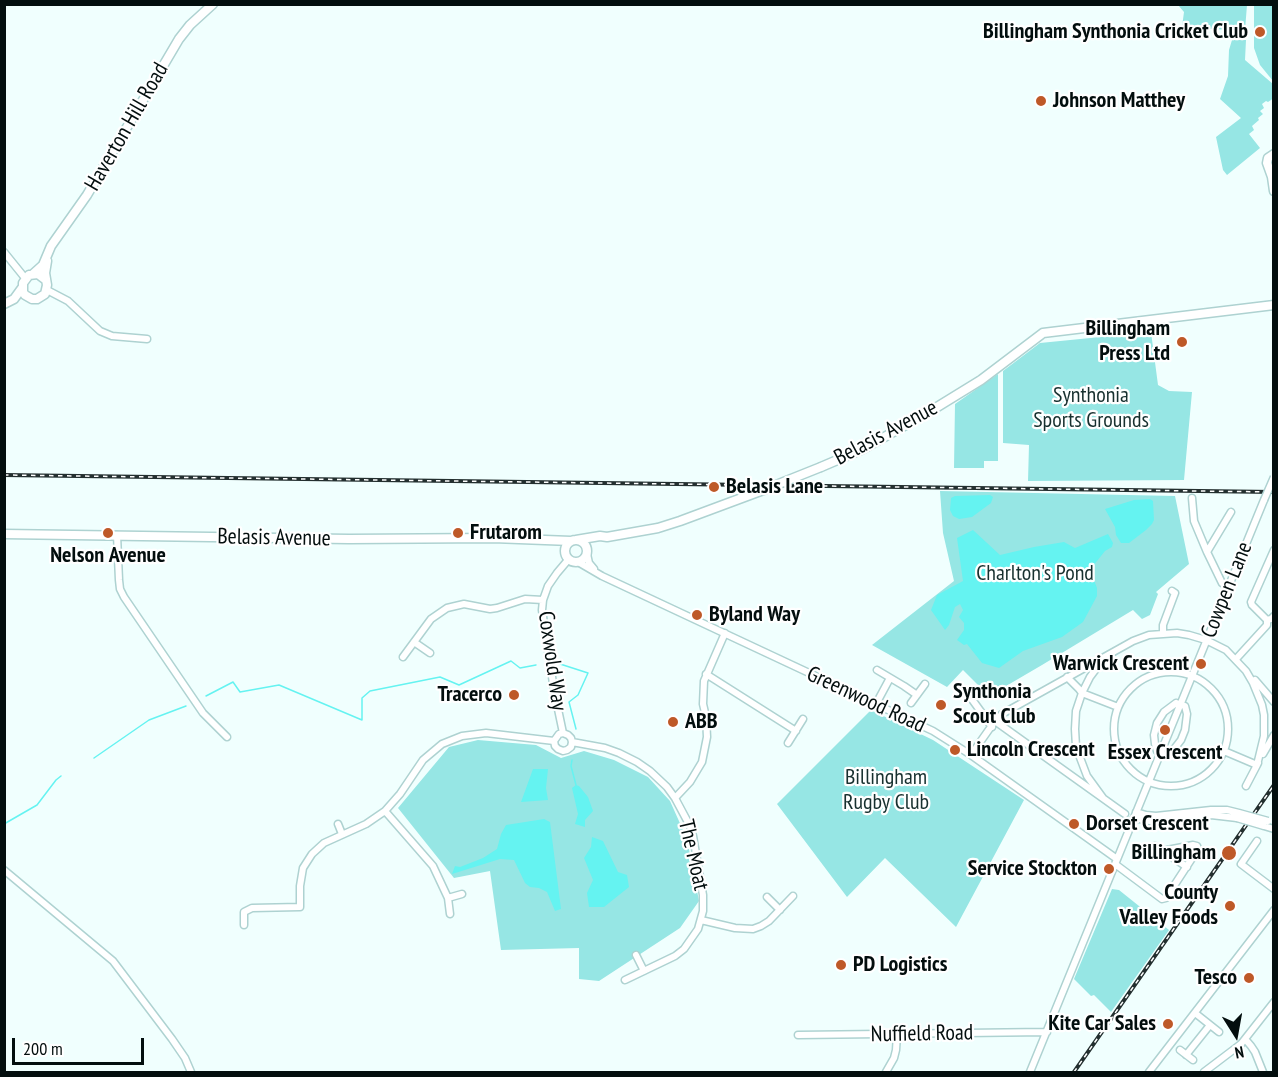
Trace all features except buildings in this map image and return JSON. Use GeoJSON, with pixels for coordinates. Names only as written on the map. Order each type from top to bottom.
{"type":"FeatureCollection","features":[{"type":"Feature","properties":{"kind":"main road","name":"Haverton Hill Road"},"geometry":{"type":"LineString","coordinates":[[6,304],[14,299],[29,276],[42,265],[51,246],[87,195],[179,39],[213,4]]}},
{"type":"Feature","properties":{"kind":"main road"},"geometry":{"type":"LineString","coordinates":[[1274,154],[1267,163],[1274,191]]}},
{"type":"Feature","properties":{"kind":"main road","name":"Haverton Hill Road"},"geometry":{"type":"LineString","coordinates":[[6,304],[41,297],[46,285],[47,256]]}},
{"type":"Feature","properties":{"kind":"main road"},"geometry":{"type":"LineString","coordinates":[[29,276],[38,274],[46,285]]}},
{"type":"Feature","properties":{"kind":"main road"},"geometry":{"type":"LineString","coordinates":[[22,288],[32,299]]}},
{"type":"Feature","properties":{"kind":"main road"},"geometry":{"type":"LineString","coordinates":[[1034,340],[1274,305]]}},
{"type":"Feature","properties":{"kind":"main road"},"geometry":{"type":"LineString","coordinates":[[1113,328],[1274,313]]}},
{"type":"Feature","properties":{"kind":"main road","name":"Belasis Avenue"},"geometry":{"type":"LineString","coordinates":[[4,534],[317,539],[470,537],[573,540],[646,531],[766,489],[863,449],[981,380],[1043,333],[1113,328]]}},
{"type":"Feature","properties":{"kind":"main road","name":"Belasis Avenue"},"geometry":{"type":"LineString","coordinates":[[587,552],[597,542],[607,537]]}},
{"type":"Feature","properties":{"kind":"main road"},"geometry":{"type":"LineString","coordinates":[[543,539],[559,545],[567,557],[578,562],[582,561],[587,552],[584,542],[573,540],[566,546],[567,557]]}},
{"type":"Feature","properties":{"kind":"street"},"geometry":{"type":"LineString","coordinates":[[4,252],[29,276]]}},
{"type":"Feature","properties":{"kind":"street"},"geometry":{"type":"LineString","coordinates":[[46,285],[68,301],[100,331],[112,336],[147,339]]}},
{"type":"Feature","properties":{"kind":"street","name":"Cowpen Lane"},"geometry":{"type":"LineString","coordinates":[[1030,1072],[1274,477]]}},
{"type":"Feature","properties":{"kind":"street"},"geometry":{"type":"LineString","coordinates":[[1192,498],[1194,521],[1222,583],[1228,587]]}},
{"type":"Feature","properties":{"kind":"street"},"geometry":{"type":"LineString","coordinates":[[1208,552],[1231,512]]}},
{"type":"Feature","properties":{"kind":"street"},"geometry":{"type":"LineString","coordinates":[[117,535],[120,589],[124,597],[203,713],[227,737]]}},
{"type":"Feature","properties":{"kind":"street"},"geometry":{"type":"LineString","coordinates":[[1267,620],[1251,602],[1274,550]]}},
{"type":"Feature","properties":{"kind":"street"},"geometry":{"type":"LineString","coordinates":[[587,552],[589,563],[596,572]]}},
{"type":"Feature","properties":{"kind":"street","name":"Coxwold Way"},"geometry":{"type":"LineString","coordinates":[[563,733],[542,618],[543,600],[548,586],[567,557]]}},
{"type":"Feature","properties":{"kind":"street","name":"Greenwood Road"},"geometry":{"type":"LineString","coordinates":[[578,562],[916,722],[971,755],[1116,862]]}},
{"type":"Feature","properties":{"kind":"street"},"geometry":{"type":"LineString","coordinates":[[1163,633],[1162,625],[1175,593],[1172,591]]}},
{"type":"Feature","properties":{"kind":"street"},"geometry":{"type":"LineString","coordinates":[[403,657],[430,619],[441,610],[453,605],[470,604],[490,609],[525,599],[543,600]]}},
{"type":"Feature","properties":{"kind":"street"},"geometry":{"type":"LineString","coordinates":[[1236,659],[1266,625],[1267,620],[1274,616]]}},
{"type":"Feature","properties":{"kind":"street"},"geometry":{"type":"LineString","coordinates":[[675,798],[694,776],[705,753],[707,729],[702,697],[706,674],[725,633]]}},
{"type":"Feature","properties":{"kind":"street"},"geometry":{"type":"LineString","coordinates":[[971,755],[1002,714],[1133,640],[1149,635],[1190,634],[1226,650],[1274,702]]}},
{"type":"Feature","properties":{"kind":"street"},"geometry":{"type":"LineString","coordinates":[[414,642],[430,652]]}},
{"type":"Feature","properties":{"kind":"street"},"geometry":{"type":"LineString","coordinates":[[1103,798],[1087,776],[1076,747],[1076,711],[1090,677],[1113,652]]}},
{"type":"Feature","properties":{"kind":"street"},"geometry":{"type":"LineString","coordinates":[[877,670],[916,695]]}},
{"type":"Feature","properties":{"kind":"street"},"geometry":{"type":"LineString","coordinates":[[1246,671],[1257,692],[1264,716],[1264,736],[1257,765]]}},
{"type":"Feature","properties":{"kind":"street"},"geometry":{"type":"LineString","coordinates":[[1171,672],[1191,676],[1208,685],[1218,697],[1226,713],[1228,730],[1224,751],[1215,765],[1196,781],[1169,787],[1148,782],[1125,764],[1118,752],[1114,741],[1113,726],[1118,707],[1129,689],[1149,675],[1171,672]]}},
{"type":"Feature","properties":{"kind":"street"},"geometry":{"type":"LineString","coordinates":[[706,674],[796,731]]}},
{"type":"Feature","properties":{"kind":"street"},"geometry":{"type":"LineString","coordinates":[[1067,677],[1080,688],[1082,693],[1118,707]]}},
{"type":"Feature","properties":{"kind":"street"},"geometry":{"type":"LineString","coordinates":[[876,704],[890,678]]}},
{"type":"Feature","properties":{"kind":"street"},"geometry":{"type":"LineString","coordinates":[[911,703],[925,684]]}},
{"type":"Feature","properties":{"kind":"street"},"geometry":{"type":"LineString","coordinates":[[970,697],[994,724],[1125,814]]}},
{"type":"Feature","properties":{"kind":"street"},"geometry":{"type":"LineString","coordinates":[[1180,704],[1185,706],[1187,714],[1181,740],[1174,749],[1165,754],[1160,753],[1156,751],[1154,735],[1157,723],[1170,706],[1180,704]]}},
{"type":"Feature","properties":{"kind":"street"},"geometry":{"type":"LineString","coordinates":[[788,743],[803,719]]}},
{"type":"Feature","properties":{"kind":"street","name":"The Moat"},"geometry":{"type":"LineString","coordinates":[[244,925],[244,912],[252,908],[300,907],[303,868],[312,854],[324,843],[366,824],[385,811],[400,794],[423,760],[442,744],[462,736],[486,733],[554,741],[555,746],[562,751],[571,747],[572,742],[605,748],[637,762],[659,778],[684,812],[693,836],[703,895],[703,911],[698,929],[684,949],[675,956],[625,980]]}},
{"type":"Feature","properties":{"kind":"street"},"geometry":{"type":"LineString","coordinates":[[554,741],[563,733],[568,735],[572,742]]}},
{"type":"Feature","properties":{"kind":"street"},"geometry":{"type":"LineString","coordinates":[[1246,786],[1274,735]]}},
{"type":"Feature","properties":{"kind":"street"},"geometry":{"type":"LineString","coordinates":[[1224,751],[1257,765]]}},
{"type":"Feature","properties":{"kind":"street"},"geometry":{"type":"LineString","coordinates":[[1080,782],[1087,776]]}},
{"type":"Feature","properties":{"kind":"street"},"geometry":{"type":"LineString","coordinates":[[1135,815],[1156,816],[1227,810],[1268,823],[1274,829]]}},
{"type":"Feature","properties":{"kind":"street"},"geometry":{"type":"LineString","coordinates":[[385,811],[433,866],[448,898],[450,914]]}},
{"type":"Feature","properties":{"kind":"street"},"geometry":{"type":"LineString","coordinates":[[338,824],[342,834]]}},
{"type":"Feature","properties":{"kind":"street"},"geometry":{"type":"LineString","coordinates":[[1257,841],[1241,864],[1274,889]]}},
{"type":"Feature","properties":{"kind":"street"},"geometry":{"type":"LineString","coordinates":[[1116,862],[1162,899],[1166,898],[1198,849],[1196,845],[1162,851]]}},
{"type":"Feature","properties":{"kind":"street"},"geometry":{"type":"LineString","coordinates":[[1155,846],[1187,867]]}},
{"type":"Feature","properties":{"kind":"street"},"geometry":{"type":"LineString","coordinates":[[4,870],[113,961],[172,1039],[191,1072]]}},
{"type":"Feature","properties":{"kind":"street"},"geometry":{"type":"LineString","coordinates":[[448,898],[462,894]]}},
{"type":"Feature","properties":{"kind":"street"},"geometry":{"type":"LineString","coordinates":[[701,920],[735,928],[753,929],[769,921],[793,896]]}},
{"type":"Feature","properties":{"kind":"street"},"geometry":{"type":"LineString","coordinates":[[767,897],[780,910]]}},
{"type":"Feature","properties":{"kind":"street"},"geometry":{"type":"LineString","coordinates":[[1149,1072],[1274,910]]}},
{"type":"Feature","properties":{"kind":"street"},"geometry":{"type":"LineString","coordinates":[[636,955],[644,971]]}},
{"type":"Feature","properties":{"kind":"street"},"geometry":{"type":"LineString","coordinates":[[1204,1072],[1212,1070],[1238,1047],[1274,1002]]}},
{"type":"Feature","properties":{"kind":"street"},"geometry":{"type":"LineString","coordinates":[[1195,1013],[1219,1032]]}},
{"type":"Feature","properties":{"kind":"street"},"geometry":{"type":"LineString","coordinates":[[1193,1060],[1183,1052],[1210,1025]]}},
{"type":"Feature","properties":{"kind":"street","name":"Nuffield Road"},"geometry":{"type":"LineString","coordinates":[[798,1035],[1047,1032]]}},
{"type":"Feature","properties":{"kind":"street"},"geometry":{"type":"LineString","coordinates":[[886,1072],[897,1050],[897,1034]]}},
{"type":"Feature","properties":{"kind":"street"},"geometry":{"type":"LineString","coordinates":[[1245,1039],[1255,1052],[1263,1072]]}},
{"type":"Feature","properties":{"kind":"green space"},"geometry":{"type":"Polygon","coordinates":[[[1178,5],[1247,5],[1245,30],[1240,36],[1235,36],[1229,30],[1182,27],[1184,12],[1178,5]]]}},
{"type":"Feature","properties":{"kind":"green space"},"geometry":{"type":"Polygon","coordinates":[[[1254,5],[1273,5],[1273,81],[1260,65],[1254,48],[1254,5]]]}},
{"type":"Feature","properties":{"kind":"green space"},"geometry":{"type":"Polygon","coordinates":[[[1232,40],[1246,40],[1245,60],[1273,84],[1274,98],[1262,104],[1264,108],[1260,111],[1263,114],[1252,126],[1254,130],[1249,134],[1260,148],[1227,175],[1223,170],[1216,137],[1241,118],[1220,99],[1228,76],[1229,50],[1232,40]]]}},
{"type":"Feature","properties":{"kind":"green space","name":"Synthonia Sports Grounds"},"geometry":{"type":"Polygon","coordinates":[[[1151,332],[1158,385],[1169,391],[1192,392],[1184,480],[1028,481],[1029,445],[1003,443],[1003,371],[1040,343],[1151,332]]]}},
{"type":"Feature","properties":{"kind":"green space"},"geometry":{"type":"Polygon","coordinates":[[[998,374],[998,461],[984,461],[984,468],[954,468],[955,404],[998,374]]]}},
{"type":"Feature","properties":{"kind":"green space","name":"Charlton's Pond"},"geometry":{"type":"Polygon","coordinates":[[[940,491],[1175,496],[1189,564],[1156,592],[1158,594],[1150,615],[1142,619],[1133,610],[989,696],[963,670],[947,687],[872,645],[954,581],[943,533],[940,491]]]}},
{"type":"Feature","properties":{"kind":"green space","name":"Billingham Rugby Club"},"geometry":{"type":"Polygon","coordinates":[[[871,710],[933,740],[1024,800],[956,927],[885,858],[847,897],[777,804],[871,710]]]}},
{"type":"Feature","properties":{"kind":"green space"},"geometry":{"type":"Polygon","coordinates":[[[478,740],[536,745],[561,758],[584,751],[614,760],[648,777],[670,801],[687,839],[699,901],[680,928],[599,981],[579,979],[579,948],[501,950],[490,871],[454,878],[398,808],[449,747],[478,740]]]}},
{"type":"Feature","properties":{"kind":"green space"},"geometry":{"type":"Polygon","coordinates":[[[1112,889],[1119,890],[1169,930],[1111,1012],[1074,979],[1112,889]]]}},
{"type":"Feature","properties":{"kind":"shaded area"},"geometry":{"type":"Polygon","coordinates":[[[990,495],[993,497],[991,503],[972,517],[959,519],[953,516],[950,510],[951,498],[955,496],[990,495]]]}},
{"type":"Feature","properties":{"kind":"shaded area","name":"Charlton's Pond"},"geometry":{"type":"Polygon","coordinates":[[[1150,499],[1153,501],[1154,520],[1152,524],[1129,543],[1121,543],[1105,509],[1134,500],[1150,499]]]}},
{"type":"Feature","properties":{"kind":"shaded area","name":"Charlton's Pond"},"geometry":{"type":"Polygon","coordinates":[[[973,530],[1000,555],[1064,542],[1075,548],[1108,534],[1113,543],[1112,547],[1105,551],[1093,566],[1092,575],[1097,588],[1097,596],[1083,622],[1062,637],[1023,651],[999,668],[982,663],[967,644],[964,645],[957,640],[964,630],[964,623],[959,617],[963,610],[960,604],[955,607],[945,630],[931,610],[937,595],[963,581],[957,538],[973,530]]]}},
{"type":"Feature","properties":{"kind":"shaded area"},"geometry":{"type":"Polygon","coordinates":[[[533,769],[548,769],[546,788],[548,800],[521,802],[533,769]]]}},
{"type":"Feature","properties":{"kind":"shaded area"},"geometry":{"type":"Polygon","coordinates":[[[576,785],[588,797],[593,811],[585,820],[585,827],[575,824],[578,814],[572,788],[576,785]]]}},
{"type":"Feature","properties":{"kind":"shaded area"},"geometry":{"type":"Polygon","coordinates":[[[544,819],[550,822],[561,909],[555,911],[547,892],[530,887],[525,883],[514,860],[500,859],[452,874],[455,866],[460,867],[483,858],[497,849],[506,825],[544,819]]]}},
{"type":"Feature","properties":{"kind":"shaded area"},"geometry":{"type":"Polygon","coordinates":[[[592,837],[603,841],[618,872],[627,875],[629,887],[604,907],[589,907],[587,893],[593,880],[584,858],[591,847],[592,837]]]}},
{"type":"Feature","properties":{"kind":"waterway"},"geometry":{"type":"LineString","coordinates":[[206,696],[233,682],[240,692],[279,685],[362,720],[362,698],[370,691],[440,677],[459,685],[511,661],[520,668],[536,665]]}},
{"type":"Feature","properties":{"kind":"waterway"},"geometry":{"type":"LineString","coordinates":[[557,663],[588,673],[578,695],[569,702],[576,729]]}},
{"type":"Feature","properties":{"kind":"waterway"},"geometry":{"type":"LineString","coordinates":[[94,758],[149,720],[186,706]]}},
{"type":"Feature","properties":{"kind":"waterway"},"geometry":{"type":"LineString","coordinates":[[572,760],[571,766],[576,785]]}},
{"type":"Feature","properties":{"kind":"waterway"},"geometry":{"type":"LineString","coordinates":[[4,824],[37,805],[61,776]]}},
{"type":"Feature","properties":{"kind":"railway"},"geometry":{"type":"LineString","coordinates":[[4,475],[1274,492]]}},
{"type":"Feature","properties":{"kind":"railway"},"geometry":{"type":"LineString","coordinates":[[1074,1072],[1274,785]]}},
{"type":"Feature","properties":{"kind":"place","name":"Billingham Synthonia Cricket Club"},"geometry":{"type":"Point","coordinates":[1260,32]}},
{"type":"Feature","properties":{"kind":"place","name":"Johnson Matthey"},"geometry":{"type":"Point","coordinates":[1041,101]}},
{"type":"Feature","properties":{"kind":"place","name":"Billingham Press Ltd"},"geometry":{"type":"Point","coordinates":[1182,342]}},
{"type":"Feature","properties":{"kind":"place","name":"Belasis Lane"},"geometry":{"type":"Point","coordinates":[714,487]}},
{"type":"Feature","properties":{"kind":"place","name":"Nelson Avenue"},"geometry":{"type":"Point","coordinates":[108,533]}},
{"type":"Feature","properties":{"kind":"place","name":"Frutarom"},"geometry":{"type":"Point","coordinates":[458,533]}},
{"type":"Feature","properties":{"kind":"place","name":"Byland Way"},"geometry":{"type":"Point","coordinates":[697,615]}},
{"type":"Feature","properties":{"kind":"place","name":"Warwick Crescent"},"geometry":{"type":"Point","coordinates":[1201,664]}},
{"type":"Feature","properties":{"kind":"place","name":"Tracerco"},"geometry":{"type":"Point","coordinates":[514,695]}},
{"type":"Feature","properties":{"kind":"place","name":"Synthonia Scout Club"},"geometry":{"type":"Point","coordinates":[941,705]}},
{"type":"Feature","properties":{"kind":"place","name":"ABB"},"geometry":{"type":"Point","coordinates":[673,722]}},
{"type":"Feature","properties":{"kind":"place","name":"Essex Crescent"},"geometry":{"type":"Point","coordinates":[1165,730]}},
{"type":"Feature","properties":{"kind":"place","name":"Lincoln Crescent"},"geometry":{"type":"Point","coordinates":[955,750]}},
{"type":"Feature","properties":{"kind":"place","name":"Dorset Crescent"},"geometry":{"type":"Point","coordinates":[1074,824]}},
{"type":"Feature","properties":{"kind":"place","name":"Billingham"},"geometry":{"type":"Point","coordinates":[1229,853]}},
{"type":"Feature","properties":{"kind":"place","name":"Service Stockton"},"geometry":{"type":"Point","coordinates":[1109,869]}},
{"type":"Feature","properties":{"kind":"place","name":"County Valley Foods"},"geometry":{"type":"Point","coordinates":[1230,906]}},
{"type":"Feature","properties":{"kind":"place","name":"PD Logistics"},"geometry":{"type":"Point","coordinates":[841,965]}},
{"type":"Feature","properties":{"kind":"place","name":"Tesco"},"geometry":{"type":"Point","coordinates":[1249,978]}},
{"type":"Feature","properties":{"kind":"place","name":"Kite Car Sales"},"geometry":{"type":"Point","coordinates":[1168,1024]}}]}
